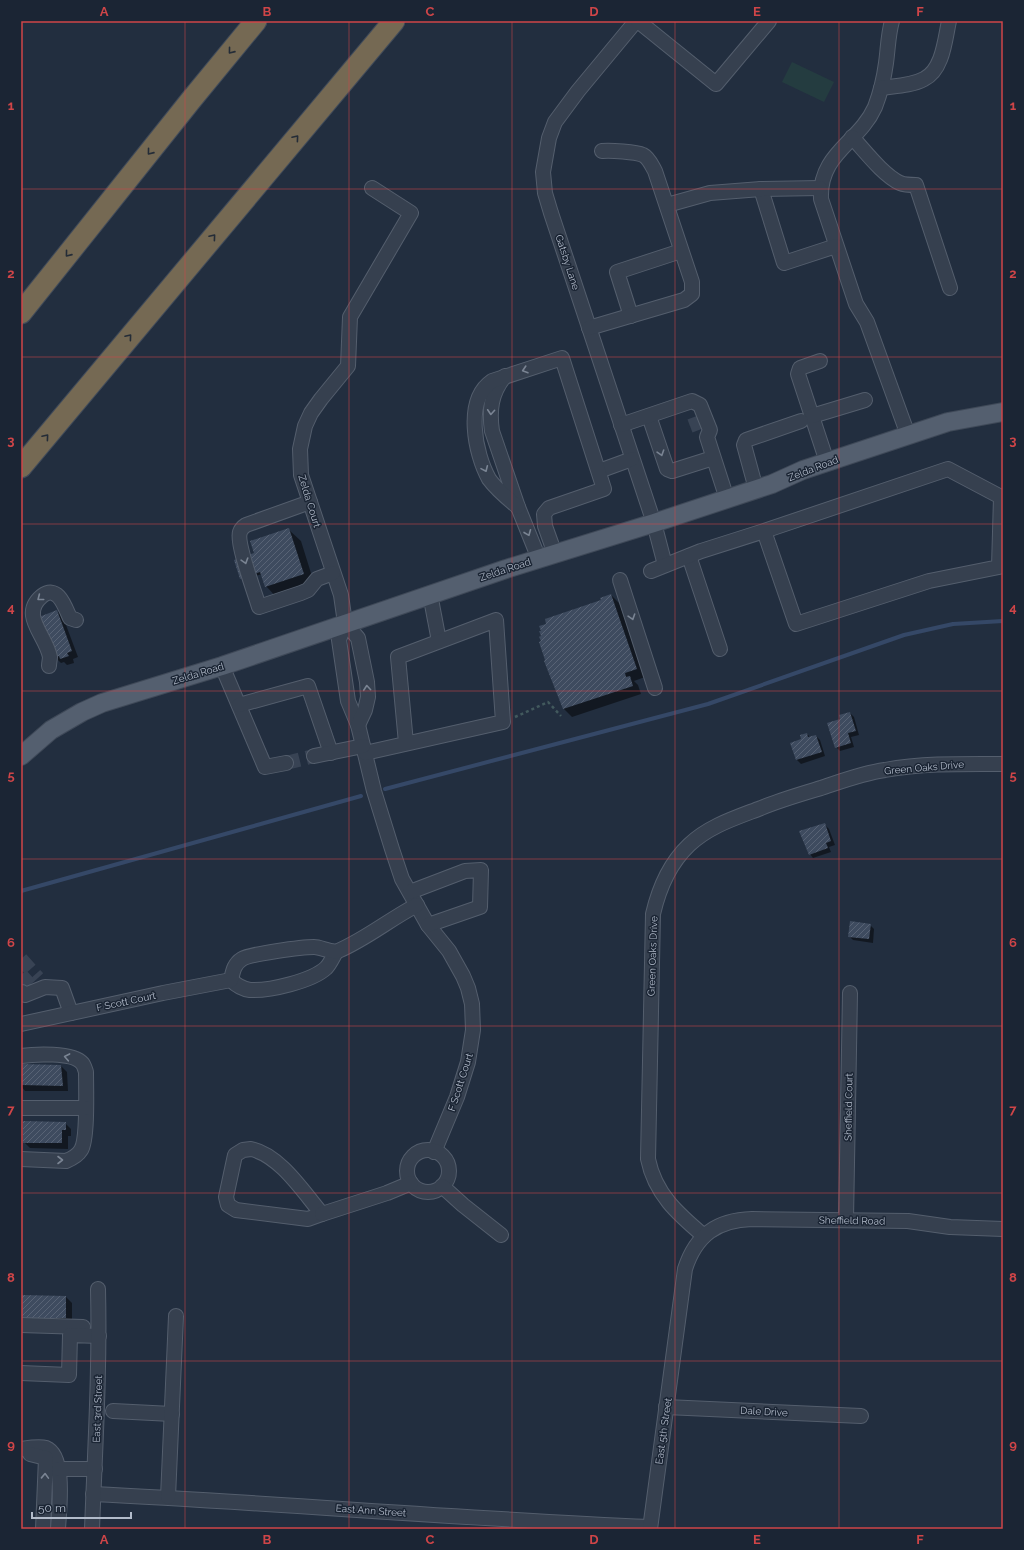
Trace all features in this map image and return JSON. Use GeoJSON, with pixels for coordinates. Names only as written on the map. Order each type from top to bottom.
{"type":"FeatureCollection","features":[{"type":"Feature","properties":{"kind":"highway"},"geometry":{"type":"LineString","coordinates":[[21,313],[256,21]]}},
{"type":"Feature","properties":{"kind":"highway"},"geometry":{"type":"LineString","coordinates":[[21,467],[394,21]]}},
{"type":"Feature","properties":{"kind":"main road","name":"Zelda Road"},"geometry":{"type":"LineString","coordinates":[[21,756],[50,730],[82,712],[102,703],[222,666],[430,594],[547,556],[654,524],[772,484],[803,470],[948,422],[1003,412]]}},
{"type":"Feature","properties":{"kind":"street"},"geometry":{"type":"LineString","coordinates":[[637,21],[716,84],[769,21]]}},
{"type":"Feature","properties":{"kind":"street","name":"Gatsby Lane"},"geometry":{"type":"LineString","coordinates":[[637,21],[555,122],[549,138],[543,172],[545,193],[654,524],[665,565]]}},
{"type":"Feature","properties":{"kind":"street"},"geometry":{"type":"LineString","coordinates":[[892,21],[881,88],[874,108],[868,118],[829,164],[820,188],[821,200],[856,304],[867,322],[908,435]]}},
{"type":"Feature","properties":{"kind":"street"},"geometry":{"type":"LineString","coordinates":[[881,88],[906,84],[924,79],[931,74],[938,64],[949,21]]}},
{"type":"Feature","properties":{"kind":"street"},"geometry":{"type":"LineString","coordinates":[[852,137],[894,180],[916,185],[950,288]]}},
{"type":"Feature","properties":{"kind":"street"},"geometry":{"type":"LineString","coordinates":[[590,328],[684,300],[692,294],[692,282],[655,171],[649,161],[643,155],[611,150],[602,151]]}},
{"type":"Feature","properties":{"kind":"street","name":"Zelda Court"},"geometry":{"type":"LineString","coordinates":[[345,623],[340,595],[301,475],[299,457],[302,437],[312,413],[321,399],[348,366],[350,317],[411,213],[372,188]]}},
{"type":"Feature","properties":{"kind":"street"},"geometry":{"type":"LineString","coordinates":[[667,205],[710,193],[761,189],[820,188]]}},
{"type":"Feature","properties":{"kind":"street"},"geometry":{"type":"LineString","coordinates":[[761,189],[784,263],[836,246]]}},
{"type":"Feature","properties":{"kind":"street"},"geometry":{"type":"LineString","coordinates":[[631,316],[618,272],[681,251]]}},
{"type":"Feature","properties":{"kind":"street"},"geometry":{"type":"LineString","coordinates":[[518,507],[498,490],[489,478],[476,444],[475,415],[480,393],[486,385],[492,381],[562,358],[604,489],[549,508],[544,514],[543,518],[547,556]]}},
{"type":"Feature","properties":{"kind":"street"},"geometry":{"type":"LineString","coordinates":[[820,361],[800,368],[798,374],[806,419],[827,462]]}},
{"type":"Feature","properties":{"kind":"street"},"geometry":{"type":"LineString","coordinates":[[505,376],[498,385],[493,397],[490,418],[492,431],[518,507],[547,556]]}},
{"type":"Feature","properties":{"kind":"street"},"geometry":{"type":"LineString","coordinates":[[756,489],[744,445],[746,440],[865,400]]}},
{"type":"Feature","properties":{"kind":"street"},"geometry":{"type":"LineString","coordinates":[[621,425],[692,401],[700,405],[710,430],[700,428]]}},
{"type":"Feature","properties":{"kind":"street"},"geometry":{"type":"LineString","coordinates":[[694,403],[692,409],[713,458],[727,499]]}},
{"type":"Feature","properties":{"kind":"street"},"geometry":{"type":"LineString","coordinates":[[649,416],[667,469],[672,471],[713,458]]}},
{"type":"Feature","properties":{"kind":"street"},"geometry":{"type":"LineString","coordinates":[[599,471],[632,459]]}},
{"type":"Feature","properties":{"kind":"street"},"geometry":{"type":"LineString","coordinates":[[651,570],[689,556],[948,469],[1001,497],[999,567],[929,581],[796,624],[764,531]]}},
{"type":"Feature","properties":{"kind":"street"},"geometry":{"type":"LineString","coordinates":[[310,502],[246,525],[239,533],[239,539],[259,607],[308,590],[317,579],[333,573]]}},
{"type":"Feature","properties":{"kind":"street"},"geometry":{"type":"LineString","coordinates":[[689,556],[720,650]]}},
{"type":"Feature","properties":{"kind":"street"},"geometry":{"type":"LineString","coordinates":[[620,580],[655,688]]}},
{"type":"Feature","properties":{"kind":"street"},"geometry":{"type":"LineString","coordinates":[[49,666],[50,657],[32,616],[35,602],[50,592],[56,594],[60,596],[70,618],[76,620]]}},
{"type":"Feature","properties":{"kind":"street"},"geometry":{"type":"LineString","coordinates":[[430,594],[439,641]]}},
{"type":"Feature","properties":{"kind":"street"},"geometry":{"type":"LineString","coordinates":[[314,756],[406,743],[503,722],[496,620],[398,657],[406,743]]}},
{"type":"Feature","properties":{"kind":"street"},"geometry":{"type":"LineString","coordinates":[[345,623],[358,638],[367,682],[368,697],[365,710],[358,725]]}},
{"type":"Feature","properties":{"kind":"street","name":"F Scott Court"},"geometry":{"type":"LineString","coordinates":[[345,623],[339,640],[348,701],[358,725],[374,788],[402,879],[428,924],[449,951],[463,976],[468,988],[473,1015],[471,1048],[468,1062],[457,1097],[434,1152]]}},
{"type":"Feature","properties":{"kind":"street"},"geometry":{"type":"LineString","coordinates":[[222,666],[265,767],[286,763]]}},
{"type":"Feature","properties":{"kind":"street"},"geometry":{"type":"LineString","coordinates":[[239,705],[308,686],[331,753]]}},
{"type":"Feature","properties":{"kind":"street","name":"Green Oaks Drive"},"geometry":{"type":"LineString","coordinates":[[704,1236],[689,1223],[661,1193],[653,1178],[648,1159],[653,914],[659,892],[672,866],[689,845],[707,831],[725,821],[857,776],[885,770],[926,765],[1003,764]]}},
{"type":"Feature","properties":{"kind":"street"},"geometry":{"type":"LineString","coordinates":[[410,892],[466,871],[481,870],[480,907],[428,924]]}},
{"type":"Feature","properties":{"kind":"street"},"geometry":{"type":"LineString","coordinates":[[336,952],[314,947],[251,955],[241,959],[233,968],[231,980],[237,985],[249,990],[276,988],[306,980],[327,968],[336,952],[366,937],[417,905]]}},
{"type":"Feature","properties":{"kind":"street","name":"F Scott Court"},"geometry":{"type":"LineString","coordinates":[[21,1024],[163,993],[231,980]]}},
{"type":"Feature","properties":{"kind":"street"},"geometry":{"type":"LineString","coordinates":[[34,987],[62,988],[71,1013]]}},
{"type":"Feature","properties":{"kind":"street","name":"Sheffield Court"},"geometry":{"type":"LineString","coordinates":[[846,1220],[850,993]]}},
{"type":"Feature","properties":{"kind":"street"},"geometry":{"type":"LineString","coordinates":[[21,1056],[61,1055],[74,1058],[82,1062],[86,1072],[84,1140],[81,1151],[66,1161],[21,1159]]}},
{"type":"Feature","properties":{"kind":"street"},"geometry":{"type":"LineString","coordinates":[[21,1108],[85,1108]]}},
{"type":"Feature","properties":{"kind":"street"},"geometry":{"type":"LineString","coordinates":[[322,1214],[292,1178],[274,1160],[251,1149],[243,1150],[235,1155],[226,1197],[230,1208],[236,1210],[308,1219],[387,1194],[411,1183]]}},
{"type":"Feature","properties":{"kind":"street"},"geometry":{"type":"LineString","coordinates":[[424,1151],[434,1152],[444,1157],[449,1170],[448,1177],[442,1186],[435,1191],[428,1192],[416,1188],[411,1183],[408,1170],[409,1164],[418,1153],[424,1151]]}},
{"type":"Feature","properties":{"kind":"street"},"geometry":{"type":"LineString","coordinates":[[442,1186],[501,1235]]}},
{"type":"Feature","properties":{"kind":"street","name":"Sheffield Road"},"geometry":{"type":"LineString","coordinates":[[704,1236],[723,1223],[738,1220],[908,1221],[950,1227],[1003,1230]]}},
{"type":"Feature","properties":{"kind":"street","name":"East 5th Street"},"geometry":{"type":"LineString","coordinates":[[650,1528],[685,1270],[693,1250],[704,1236]]}},
{"type":"Feature","properties":{"kind":"street","name":"East 3rd Street"},"geometry":{"type":"LineString","coordinates":[[92,1529],[99,1332],[98,1289]]}},
{"type":"Feature","properties":{"kind":"street"},"geometry":{"type":"LineString","coordinates":[[168,1498],[176,1316]]}},
{"type":"Feature","properties":{"kind":"street"},"geometry":{"type":"LineString","coordinates":[[21,1325],[99,1332]]}},
{"type":"Feature","properties":{"kind":"street"},"geometry":{"type":"LineString","coordinates":[[21,1373],[69,1375],[70,1335],[99,1332]]}},
{"type":"Feature","properties":{"kind":"street","name":"Dale Drive"},"geometry":{"type":"LineString","coordinates":[[666,1407],[861,1416]]}},
{"type":"Feature","properties":{"kind":"street"},"geometry":{"type":"LineString","coordinates":[[113,1411],[172,1414]]}},
{"type":"Feature","properties":{"kind":"street"},"geometry":{"type":"LineString","coordinates":[[21,1449],[45,1448],[54,1454],[60,1469],[58,1529]]}},
{"type":"Feature","properties":{"kind":"street"},"geometry":{"type":"LineString","coordinates":[[21,1452],[46,1458],[43,1529]]}},
{"type":"Feature","properties":{"kind":"street"},"geometry":{"type":"LineString","coordinates":[[60,1469],[94,1468]]}},
{"type":"Feature","properties":{"kind":"street","name":"East Ann Street"},"geometry":{"type":"LineString","coordinates":[[93,1494],[650,1528]]}},
{"type":"Feature","properties":{"kind":"path"},"geometry":{"type":"LineString","coordinates":[[503,722],[548,702],[562,716]]}},
{"type":"Feature","properties":{"kind":"green space"},"geometry":{"type":"Polygon","coordinates":[[[792,62],[834,82],[824,102],[782,82],[792,62]]]}},
{"type":"Feature","properties":{"kind":"building"},"geometry":{"type":"Polygon","coordinates":[[[289,528],[304,574],[265,587],[260,572],[240,579],[234,560],[254,553],[250,541],[289,528]]]}},
{"type":"Feature","properties":{"kind":"building"},"geometry":{"type":"Polygon","coordinates":[[[611,594],[637,669],[625,673],[626,677],[630,676],[633,686],[563,709],[544,661],[545,660],[539,642],[541,641],[539,637],[541,636],[539,631],[541,631],[539,626],[546,624],[545,619],[601,600],[600,598],[611,594]]]}},
{"type":"Feature","properties":{"kind":"building"},"geometry":{"type":"Polygon","coordinates":[[[57,610],[72,651],[67,653],[69,656],[60,659],[59,656],[54,658],[39,617],[57,610]]]}},
{"type":"Feature","properties":{"kind":"building"},"geometry":{"type":"Polygon","coordinates":[[[850,712],[856,731],[848,733],[851,743],[835,748],[827,723],[840,719],[839,715],[850,712]]]}},
{"type":"Feature","properties":{"kind":"building"},"geometry":{"type":"Polygon","coordinates":[[[807,733],[808,737],[816,735],[822,752],[796,760],[790,743],[801,739],[800,735],[807,733]]]}},
{"type":"Feature","properties":{"kind":"building"},"geometry":{"type":"Polygon","coordinates":[[[825,823],[831,841],[826,843],[828,848],[809,855],[799,831],[825,823]]]}},
{"type":"Feature","properties":{"kind":"building"},"geometry":{"type":"Polygon","coordinates":[[[850,921],[871,924],[869,939],[848,937],[850,921]]]}},
{"type":"Feature","properties":{"kind":"building"},"geometry":{"type":"Polygon","coordinates":[[[21,1064],[61,1065],[63,1086],[21,1085],[21,1064]]]}},
{"type":"Feature","properties":{"kind":"building"},"geometry":{"type":"Polygon","coordinates":[[[23,1121],[66,1122],[66,1130],[62,1130],[62,1143],[23,1143],[23,1121]]]}},
{"type":"Feature","properties":{"kind":"building"},"geometry":{"type":"Polygon","coordinates":[[[21,1295],[66,1296],[66,1318],[54,1318],[54,1322],[21,1322],[21,1295]]]}},
{"type":"Feature","properties":{"kind":"waterway"},"geometry":{"type":"LineString","coordinates":[[385,789],[708,704],[904,635],[953,624],[1003,621]]}},
{"type":"Feature","properties":{"kind":"waterway"},"geometry":{"type":"LineString","coordinates":[[21,891],[361,796]]}},
{"type":"Feature","properties":{"kind":"tunnel"},"geometry":{"type":"LineString","coordinates":[[694,417],[699,430]]}},
{"type":"Feature","properties":{"kind":"tunnel"},"geometry":{"type":"LineString","coordinates":[[286,763],[314,756]]}},
{"type":"Feature","properties":{"kind":"tunnel"},"geometry":{"type":"LineString","coordinates":[[21,959],[38,978]]}},
{"type":"Feature","properties":{"kind":"tunnel"},"geometry":{"type":"LineString","coordinates":[[21,975],[30,985]]}}]}
